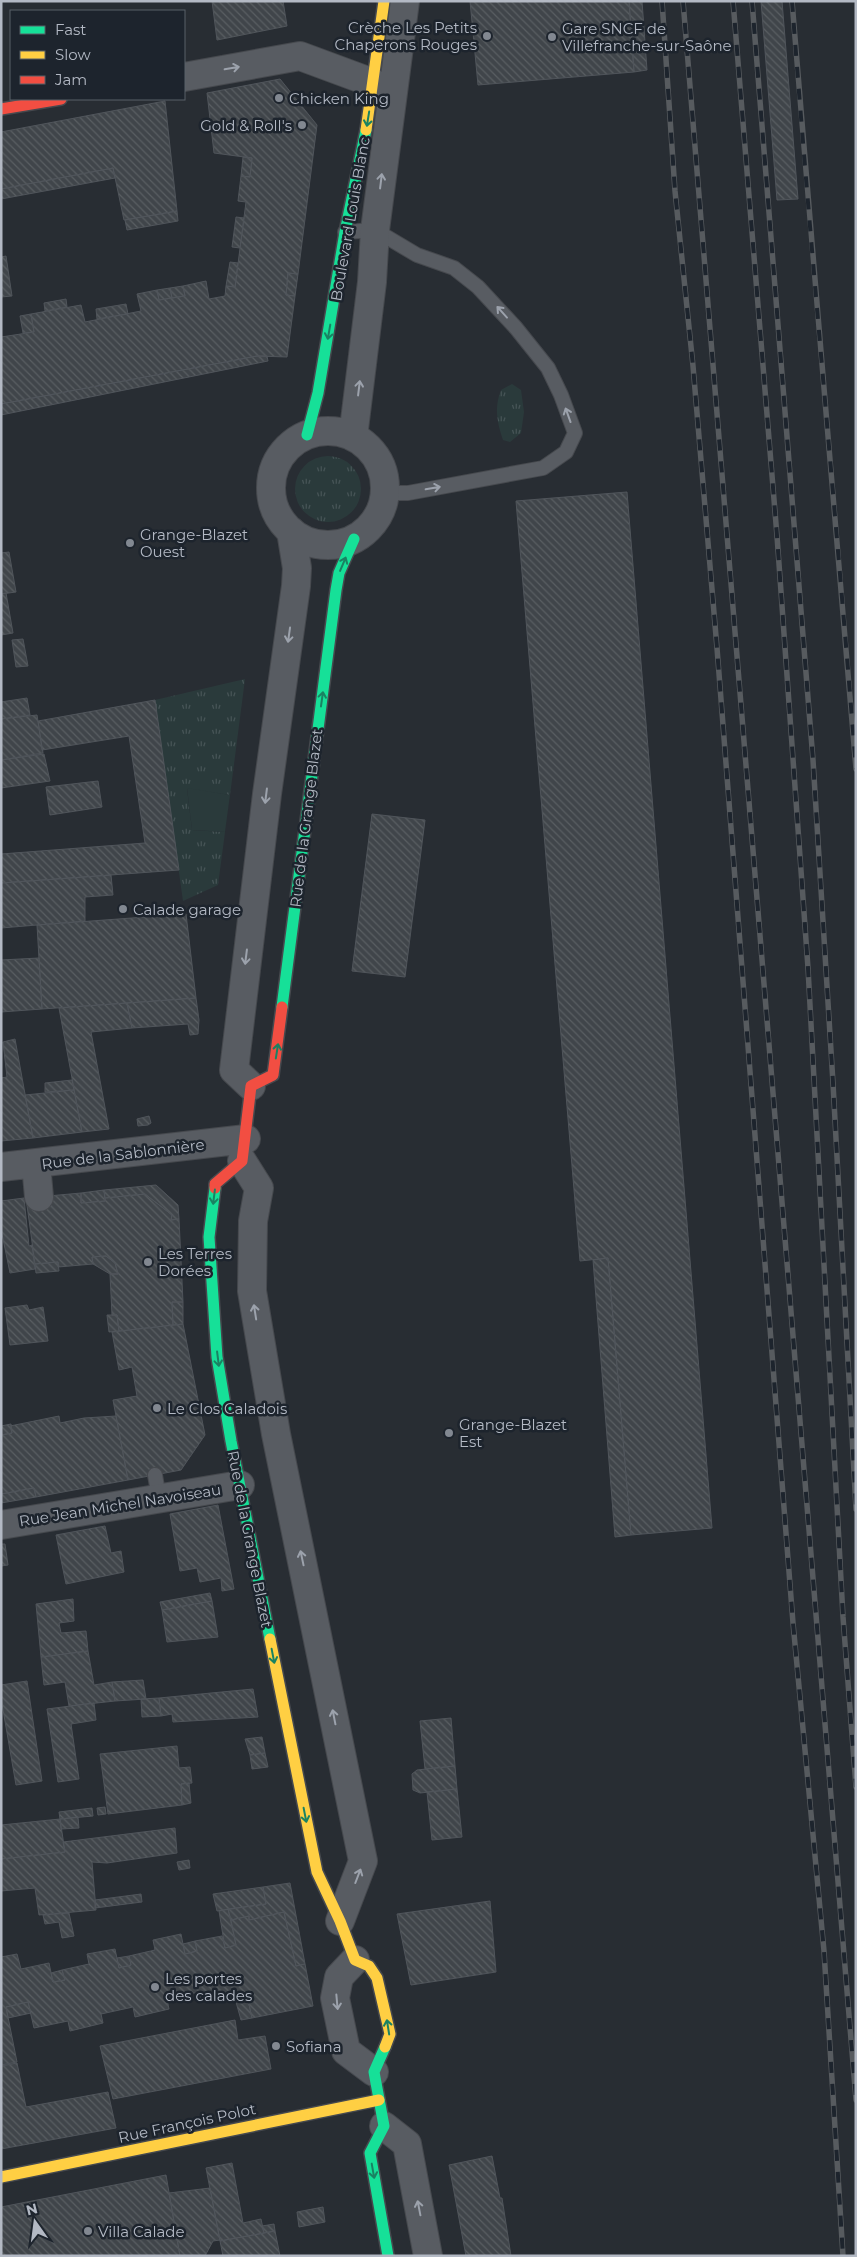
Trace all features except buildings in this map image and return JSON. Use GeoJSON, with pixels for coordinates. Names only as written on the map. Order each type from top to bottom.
{"type":"FeatureCollection","features":[{"type":"Feature","properties":{"kind":"street","name":"Boulevard Louis Blanc"},"geometry":{"type":"LineString","coordinates":[[307,435],[320,384],[345,232],[363,148],[384,1]]}},
{"type":"Feature","properties":{"kind":"street","name":"Boulevard Louis Blanc"},"geometry":{"type":"LineString","coordinates":[[353,437],[372,282],[375,230],[405,1]]}},
{"type":"Feature","properties":{"kind":"street"},"geometry":{"type":"LineString","coordinates":[[185,77],[300,56],[373,83]]}},
{"type":"Feature","properties":{"kind":"street"},"geometry":{"type":"LineString","coordinates":[[1,110],[56,100]]}},
{"type":"Feature","properties":{"kind":"street"},"geometry":{"type":"LineString","coordinates":[[330,431],[353,437],[361,441],[375,456],[384,476],[384,493],[377,518],[354,539],[327,545],[314,544],[291,531],[282,522],[273,504],[271,477],[278,459],[298,439],[307,435],[330,431]]}},
{"type":"Feature","properties":{"kind":"street"},"geometry":{"type":"LineString","coordinates":[[291,531],[297,568],[296,586],[267,794],[234,1070],[251,1086],[244,1150],[258,1188],[253,1221],[252,1291],[260,1344],[276,1434],[363,1861],[340,1921]]}},
{"type":"Feature","properties":{"kind":"street","name":"Rue de la Grange Blazet"},"geometry":{"type":"LineString","coordinates":[[251,1086],[273,1075],[336,590],[339,573],[354,539]]}},
{"type":"Feature","properties":{"kind":"street","name":"Rue de la Grange Blazet"},"geometry":{"type":"LineString","coordinates":[[244,1150],[215,1184],[209,1237],[217,1357],[240,1485],[317,1872],[340,1921],[355,1960]]}},
{"type":"Feature","properties":{"kind":"street","name":"Rue de la Sablonnière"},"geometry":{"type":"LineString","coordinates":[[1,1167],[244,1150]]}},
{"type":"Feature","properties":{"kind":"street"},"geometry":{"type":"LineString","coordinates":[[36,1164],[39,1197]]}},
{"type":"Feature","properties":{"kind":"street","name":"Rue Jean Michel Navoiseau"},"geometry":{"type":"LineString","coordinates":[[1,1525],[157,1487],[240,1485]]}},
{"type":"Feature","properties":{"kind":"street"},"geometry":{"type":"LineString","coordinates":[[374,2072],[346,2051],[336,1998],[338,1977],[355,1960],[370,1966],[377,1978],[390,2034],[374,2072],[381,2113],[370,2153],[388,2256]]}},
{"type":"Feature","properties":{"kind":"street"},"geometry":{"type":"LineString","coordinates":[[381,2113],[407,2144],[428,2256]]}},
{"type":"Feature","properties":{"kind":"street","name":"Rue François Polot"},"geometry":{"type":"LineString","coordinates":[[1,2177],[381,2113]]}},
{"type":"Feature","properties":{"kind":"lane"},"geometry":{"type":"LineString","coordinates":[[345,232],[375,230],[417,254],[454,268],[484,293],[516,328],[548,368],[561,395],[575,433],[566,452],[543,468],[509,476],[408,493],[384,493]]}},
{"type":"Feature","properties":{"kind":"green space"},"geometry":{"type":"Polygon","coordinates":[[[512,384],[521,390],[524,412],[521,433],[510,442],[503,440],[497,409],[501,390],[512,384]]]}},
{"type":"Feature","properties":{"kind":"green space"},"geometry":{"type":"Polygon","coordinates":[[[321,456],[335,456],[347,461],[356,470],[361,482],[359,502],[352,513],[335,522],[321,522],[309,517],[300,508],[295,496],[295,482],[300,470],[309,461],[321,456]]]}},
{"type":"Feature","properties":{"kind":"green space"},"geometry":{"type":"Polygon","coordinates":[[[245,679],[230,795],[187,789],[192,830],[225,832],[218,885],[183,901],[155,700],[245,679]]]}},
{"type":"Feature","properties":{"kind":"green space"},"geometry":{"type":"Polygon","coordinates":[[[187,788],[230,795],[225,832],[192,830],[187,788]]]}},
{"type":"Feature","properties":{"kind":"railway"},"geometry":{"type":"LineString","coordinates":[[662,1],[675,191],[693,366],[717,648],[793,1623],[824,1951],[843,2256]]}},
{"type":"Feature","properties":{"kind":"railway"},"geometry":{"type":"LineString","coordinates":[[683,1],[856,2100]]}},
{"type":"Feature","properties":{"kind":"railway"},"geometry":{"type":"LineString","coordinates":[[733,1],[777,536],[808,968],[843,1617],[856,1787]]}},
{"type":"Feature","properties":{"kind":"railway"},"geometry":{"type":"LineString","coordinates":[[752,1],[813,760],[856,1509]]}},
{"type":"Feature","properties":{"kind":"railway"},"geometry":{"type":"LineString","coordinates":[[792,1],[856,769]]}},
{"type":"Feature","properties":{"kind":"traffic: fast"},"geometry":{"type":"LineString","coordinates":[[307,435],[318,393],[345,232],[366,130]]}},
{"type":"Feature","properties":{"kind":"traffic: fast"},"geometry":{"type":"LineString","coordinates":[[282,1007],[336,590],[339,573],[354,539]]}},
{"type":"Feature","properties":{"kind":"traffic: fast"},"geometry":{"type":"LineString","coordinates":[[215,1188],[209,1237],[217,1357],[231,1441],[270,1639]]}},
{"type":"Feature","properties":{"kind":"traffic: fast"},"geometry":{"type":"LineString","coordinates":[[385,2047],[374,2072],[384,2126],[370,2153],[388,2256]]}},
{"type":"Feature","properties":{"kind":"traffic: slow"},"geometry":{"type":"LineString","coordinates":[[366,130],[384,1]]}},
{"type":"Feature","properties":{"kind":"traffic: slow"},"geometry":{"type":"LineString","coordinates":[[270,1639],[317,1872],[340,1921],[355,1960],[369,1966],[377,1978],[390,2034],[385,2047]]}},
{"type":"Feature","properties":{"kind":"traffic: slow"},"geometry":{"type":"LineString","coordinates":[[1,2177],[379,2100]]}},
{"type":"Feature","properties":{"kind":"traffic: jam"},"geometry":{"type":"LineString","coordinates":[[1,109],[55,100]]}},
{"type":"Feature","properties":{"kind":"traffic: jam"},"geometry":{"type":"LineString","coordinates":[[215,1188],[215,1184],[242,1161],[251,1086],[273,1075],[282,1007]]}},
{"type":"Feature","properties":{"kind":"place","name":"Crèche Les Petits Chaperons Rouges"},"geometry":{"type":"Point","coordinates":[487,36]}},
{"type":"Feature","properties":{"kind":"place","name":"Gare SNCF de Villefranche-sur-Saône"},"geometry":{"type":"Point","coordinates":[552,37]}},
{"type":"Feature","properties":{"kind":"place","name":"Chicken King"},"geometry":{"type":"Point","coordinates":[279,98]}},
{"type":"Feature","properties":{"kind":"place","name":"Gold & Roll's"},"geometry":{"type":"Point","coordinates":[302,125]}},
{"type":"Feature","properties":{"kind":"place","name":"Grange-Blazet Ouest"},"geometry":{"type":"Point","coordinates":[130,543]}},
{"type":"Feature","properties":{"kind":"place","name":"Calade garage"},"geometry":{"type":"Point","coordinates":[123,909]}},
{"type":"Feature","properties":{"kind":"place","name":"Les Terres Dorées"},"geometry":{"type":"Point","coordinates":[148,1262]}},
{"type":"Feature","properties":{"kind":"place","name":"Le Clos Caladois"},"geometry":{"type":"Point","coordinates":[157,1408]}},
{"type":"Feature","properties":{"kind":"place","name":"Grange-Blazet Est"},"geometry":{"type":"Point","coordinates":[449,1433]}},
{"type":"Feature","properties":{"kind":"place","name":"Les portes des calades"},"geometry":{"type":"Point","coordinates":[155,1987]}},
{"type":"Feature","properties":{"kind":"place","name":"Sofiana"},"geometry":{"type":"Point","coordinates":[276,2046]}},
{"type":"Feature","properties":{"kind":"place","name":"Villa Calade"},"geometry":{"type":"Point","coordinates":[88,2231]}}]}
